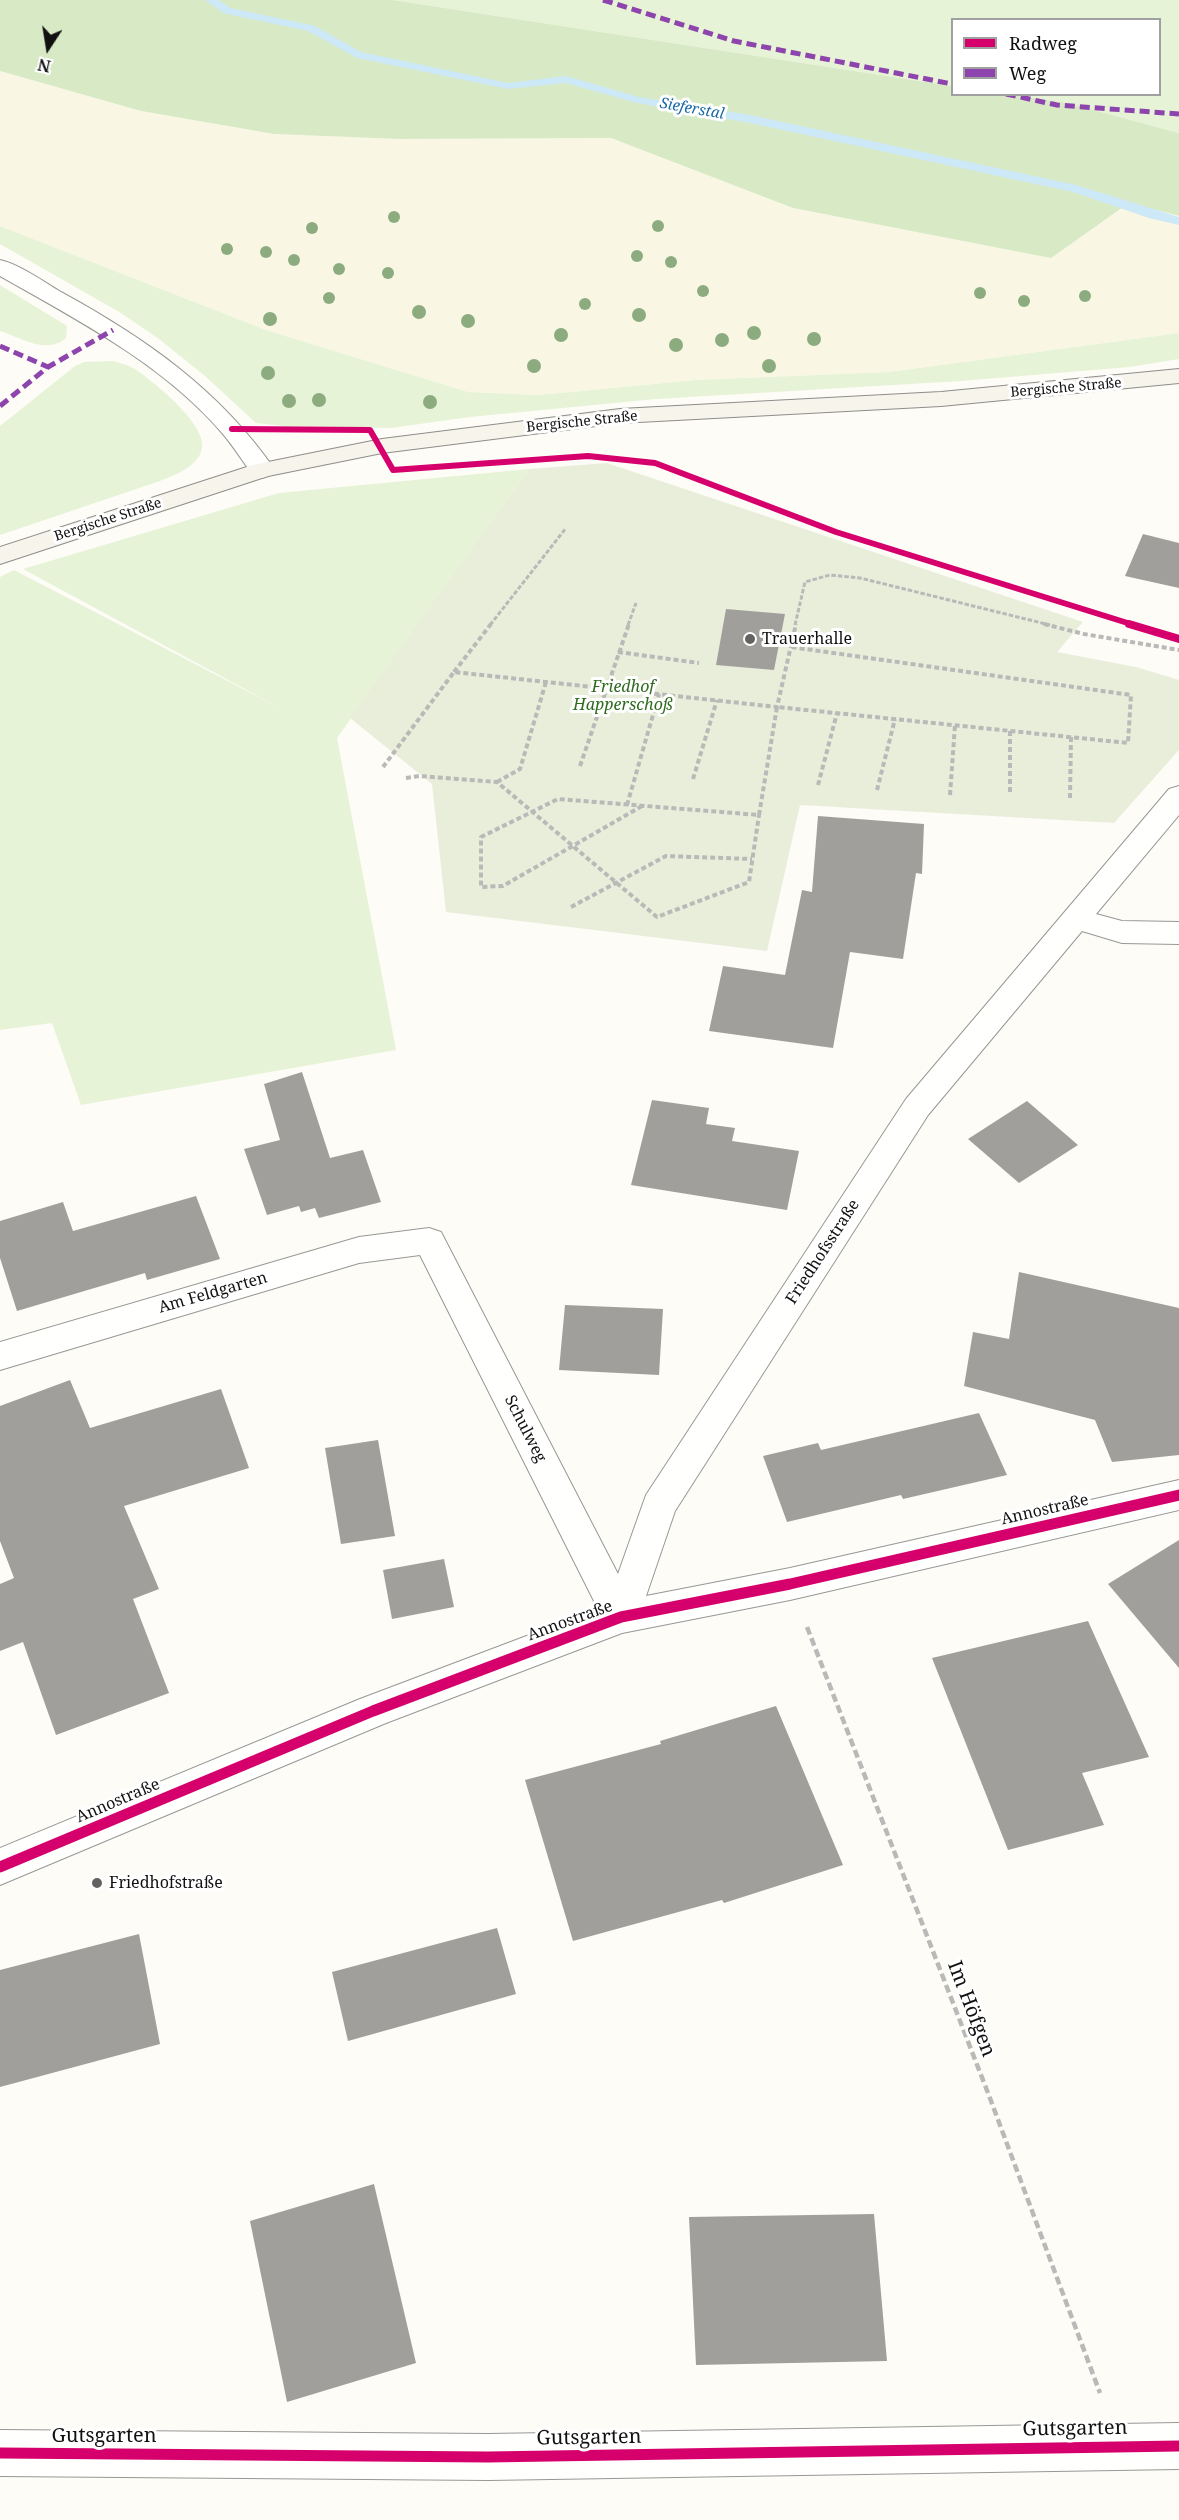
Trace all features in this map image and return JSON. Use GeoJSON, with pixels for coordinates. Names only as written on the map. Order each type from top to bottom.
{"type":"FeatureCollection","features":[{"type":"Feature","properties":{"kind":"main road","name":"Bergische Straße"},"geometry":{"type":"LineString","coordinates":[[0,556],[262,470],[382,446],[620,416],[941,399],[1179,376]]}},
{"type":"Feature","properties":{"kind":"street"},"geometry":{"type":"LineString","coordinates":[[0,267],[113,330],[179,378],[232,429],[262,470]]}},
{"type":"Feature","properties":{"kind":"street","name":"Friedhofsstraße"},"geometry":{"type":"LineString","coordinates":[[621,1617],[658,1506],[910,1117],[1179,796]]}},
{"type":"Feature","properties":{"kind":"street"},"geometry":{"type":"LineString","coordinates":[[1075,919],[1122,933],[1179,933]]}},
{"type":"Feature","properties":{"kind":"street","name":"Schulweg"},"geometry":{"type":"LineString","coordinates":[[429,1241],[621,1617]]}},
{"type":"Feature","properties":{"kind":"street","name":"Am Feldgarten"},"geometry":{"type":"LineString","coordinates":[[0,1356],[359,1250],[429,1241]]}},
{"type":"Feature","properties":{"kind":"street","name":"Annostraße"},"geometry":{"type":"LineString","coordinates":[[0,1867],[374,1711],[621,1617],[790,1584],[1179,1494]]}},
{"type":"Feature","properties":{"kind":"street","name":"Gutsgarten"},"geometry":{"type":"LineString","coordinates":[[0,2453],[488,2457],[1179,2446]]}},
{"type":"Feature","properties":{"kind":"path"},"geometry":{"type":"LineString","coordinates":[[383,767],[566,528]]}},
{"type":"Feature","properties":{"kind":"path"},"geometry":{"type":"LineString","coordinates":[[496,782],[657,917],[748,882],[777,707],[805,582],[830,575],[860,578],[1084,634],[1179,650]]}},
{"type":"Feature","properties":{"kind":"path"},"geometry":{"type":"LineString","coordinates":[[580,766],[636,603]]}},
{"type":"Feature","properties":{"kind":"path"},"geometry":{"type":"LineString","coordinates":[[454,672],[1128,743],[1131,694],[791,647]]}},
{"type":"Feature","properties":{"kind":"path"},"geometry":{"type":"LineString","coordinates":[[618,652],[699,663]]}},
{"type":"Feature","properties":{"kind":"path"},"geometry":{"type":"LineString","coordinates":[[406,778],[496,782],[520,769],[546,682]]}},
{"type":"Feature","properties":{"kind":"path"},"geometry":{"type":"LineString","coordinates":[[627,805],[659,694]]}},
{"type":"Feature","properties":{"kind":"path"},"geometry":{"type":"LineString","coordinates":[[693,779],[717,700]]}},
{"type":"Feature","properties":{"kind":"path"},"geometry":{"type":"LineString","coordinates":[[818,785],[837,713]]}},
{"type":"Feature","properties":{"kind":"path"},"geometry":{"type":"LineString","coordinates":[[877,790],[895,719]]}},
{"type":"Feature","properties":{"kind":"path"},"geometry":{"type":"LineString","coordinates":[[950,795],[955,725]]}},
{"type":"Feature","properties":{"kind":"path"},"geometry":{"type":"LineString","coordinates":[[1010,795],[1011,731]]}},
{"type":"Feature","properties":{"kind":"path"},"geometry":{"type":"LineString","coordinates":[[1070,798],[1071,737]]}},
{"type":"Feature","properties":{"kind":"path"},"geometry":{"type":"LineString","coordinates":[[642,806],[503,886],[481,887],[481,837],[558,799],[627,805],[642,806],[759,816]]}},
{"type":"Feature","properties":{"kind":"path"},"geometry":{"type":"LineString","coordinates":[[571,907],[613,882],[666,856],[752,860]]}},
{"type":"Feature","properties":{"kind":"shaded area"},"geometry":{"type":"Polygon","coordinates":[[[0,71],[141,111],[274,134],[399,139],[611,138],[793,208],[1051,257],[1123,208],[1179,222],[1179,333],[889,372],[696,380],[539,395],[468,392],[266,330],[0,226],[0,71]]]}},
{"type":"Feature","properties":{"kind":"green space"},"geometry":{"type":"Polygon","coordinates":[[[0,0],[393,0],[951,86],[951,96],[1018,96],[1068,103],[1179,133],[1179,216],[1129,203],[1051,258],[793,208],[611,138],[399,139],[274,134],[141,111],[0,71],[0,0]]]}},
{"type":"Feature","properties":{"kind":"green space"},"geometry":{"type":"Polygon","coordinates":[[[393,0],[1179,0],[1179,133],[1068,103],[1018,96],[1161,96],[1161,18],[951,18],[951,86],[393,0]]]}},
{"type":"Feature","properties":{"kind":"green space"},"geometry":{"type":"Polygon","coordinates":[[[0,226],[266,330],[468,392],[539,395],[696,380],[889,372],[1179,333],[1179,359],[1130,367],[961,381],[656,399],[470,417],[391,428],[284,426],[256,423],[205,376],[159,339],[121,313],[0,244],[0,226]]]}},
{"type":"Feature","properties":{"kind":"green space"},"geometry":{"type":"Polygon","coordinates":[[[0,285],[67,326],[66,338],[58,343],[42,345],[0,331],[0,285]]]}},
{"type":"Feature","properties":{"kind":"green space"},"geometry":{"type":"Polygon","coordinates":[[[113,361],[135,369],[179,406],[198,431],[202,442],[198,458],[184,470],[160,481],[0,535],[0,426],[75,366],[84,362],[113,361]]]}},
{"type":"Feature","properties":{"kind":"green space","name":"Friedhof Happerschoß"},"geometry":{"type":"Polygon","coordinates":[[[607,463],[1083,622],[1057,652],[1136,667],[1179,680],[1179,750],[1114,823],[800,805],[767,951],[446,912],[432,784],[350,718],[529,469],[607,463]]]}},
{"type":"Feature","properties":{"kind":"green space"},"geometry":{"type":"Polygon","coordinates":[[[529,469],[337,738],[396,1050],[81,1105],[52,1023],[0,1030],[0,577],[14,570],[278,707],[23,569],[279,493],[529,469]]]}},
{"type":"Feature","properties":{"kind":"building"},"geometry":{"type":"Polygon","coordinates":[[[1143,534],[1179,543],[1179,588],[1125,576],[1143,534]]]}},
{"type":"Feature","properties":{"kind":"building","name":"Trauerhalle"},"geometry":{"type":"Polygon","coordinates":[[[726,609],[785,614],[774,670],[716,665],[726,609]]]}},
{"type":"Feature","properties":{"kind":"building"},"geometry":{"type":"Polygon","coordinates":[[[818,816],[924,824],[922,874],[916,873],[903,959],[850,952],[833,1048],[709,1031],[723,966],[785,975],[802,890],[812,892],[818,816]]]}},
{"type":"Feature","properties":{"kind":"building"},"geometry":{"type":"Polygon","coordinates":[[[302,1072],[330,1158],[363,1150],[381,1202],[319,1218],[315,1208],[301,1212],[299,1206],[267,1215],[244,1149],[280,1140],[264,1084],[302,1072]]]}},
{"type":"Feature","properties":{"kind":"building"},"geometry":{"type":"Polygon","coordinates":[[[652,1100],[709,1108],[706,1124],[735,1128],[732,1141],[799,1151],[787,1210],[631,1185],[652,1100]]]}},
{"type":"Feature","properties":{"kind":"building"},"geometry":{"type":"Polygon","coordinates":[[[1027,1101],[1078,1145],[1019,1183],[968,1139],[1027,1101]]]}},
{"type":"Feature","properties":{"kind":"building"},"geometry":{"type":"Polygon","coordinates":[[[196,1196],[220,1259],[147,1280],[145,1273],[17,1311],[0,1258],[0,1221],[63,1202],[73,1231],[196,1196]]]}},
{"type":"Feature","properties":{"kind":"building"},"geometry":{"type":"Polygon","coordinates":[[[1019,1272],[1179,1308],[1179,1455],[1112,1462],[1095,1420],[964,1386],[973,1332],[1009,1339],[1019,1272]]]}},
{"type":"Feature","properties":{"kind":"building"},"geometry":{"type":"Polygon","coordinates":[[[565,1305],[663,1309],[659,1375],[559,1370],[565,1305]]]}},
{"type":"Feature","properties":{"kind":"building"},"geometry":{"type":"Polygon","coordinates":[[[70,1380],[90,1428],[221,1389],[249,1468],[124,1506],[159,1589],[133,1599],[169,1693],[56,1735],[23,1642],[0,1651],[0,1584],[14,1578],[0,1541],[0,1406],[70,1380]]]}},
{"type":"Feature","properties":{"kind":"building"},"geometry":{"type":"Polygon","coordinates":[[[979,1413],[1007,1475],[903,1499],[901,1495],[787,1522],[763,1456],[818,1443],[821,1450],[979,1413]]]}},
{"type":"Feature","properties":{"kind":"building"},"geometry":{"type":"Polygon","coordinates":[[[378,1440],[395,1536],[341,1544],[325,1448],[378,1440]]]}},
{"type":"Feature","properties":{"kind":"building"},"geometry":{"type":"Polygon","coordinates":[[[1179,1540],[1179,1668],[1108,1584],[1179,1540]]]}},
{"type":"Feature","properties":{"kind":"building"},"geometry":{"type":"Polygon","coordinates":[[[444,1559],[454,1607],[392,1619],[383,1570],[444,1559]]]}},
{"type":"Feature","properties":{"kind":"building"},"geometry":{"type":"Polygon","coordinates":[[[1088,1621],[1149,1757],[1082,1773],[1104,1825],[1008,1850],[932,1658],[1088,1621]]]}},
{"type":"Feature","properties":{"kind":"building"},"geometry":{"type":"Polygon","coordinates":[[[776,1706],[843,1865],[724,1903],[722,1900],[573,1941],[525,1780],[661,1744],[660,1741],[776,1706]]]}},
{"type":"Feature","properties":{"kind":"building"},"geometry":{"type":"Polygon","coordinates":[[[497,1928],[516,1994],[348,2041],[332,1972],[497,1928]]]}},
{"type":"Feature","properties":{"kind":"building"},"geometry":{"type":"Polygon","coordinates":[[[139,1934],[160,2044],[0,2087],[0,1970],[139,1934]]]}},
{"type":"Feature","properties":{"kind":"building"},"geometry":{"type":"Polygon","coordinates":[[[374,2184],[416,2363],[287,2402],[250,2221],[374,2184]]]}},
{"type":"Feature","properties":{"kind":"building"},"geometry":{"type":"Polygon","coordinates":[[[874,2214],[887,2361],[696,2365],[689,2217],[874,2214]]]}},
{"type":"Feature","properties":{"kind":"waterway","name":"Sieferstal"},"geometry":{"type":"LineString","coordinates":[[211,0],[227,11],[311,28],[357,55],[508,86],[566,79],[637,100],[750,119],[1076,189],[1153,215],[1179,221]]}},
{"type":"Feature","properties":{"kind":"marked path"},"geometry":{"type":"LineString","coordinates":[[603,0],[734,41],[951,84]]}},
{"type":"Feature","properties":{"kind":"marked path"},"geometry":{"type":"LineString","coordinates":[[1015,96],[1057,105],[1179,114]]}},
{"type":"Feature","properties":{"kind":"marked path"},"geometry":{"type":"LineString","coordinates":[[0,406],[48,367],[113,330]]}},
{"type":"Feature","properties":{"kind":"marked path"},"geometry":{"type":"LineString","coordinates":[[0,346],[48,367]]}},
{"type":"Feature","properties":{"kind":"cycle path"},"geometry":{"type":"LineString","coordinates":[[232,429],[370,430],[393,470],[588,456],[655,463],[836,532],[1015,590],[1179,639]]}},
{"type":"Feature","properties":{"kind":"cycle path"},"geometry":{"type":"LineString","coordinates":[[0,1867],[373,1711],[621,1617],[790,1584],[1179,1495]]}},
{"type":"Feature","properties":{"kind":"cycle path"},"geometry":{"type":"LineString","coordinates":[[0,2453],[488,2457],[1179,2446]]}},
{"type":"Feature","properties":{"kind":"place","name":"Trauerhalle"},"geometry":{"type":"Point","coordinates":[750,639]}},
{"type":"Feature","properties":{"kind":"place","name":"Friedhofstraße"},"geometry":{"type":"Point","coordinates":[97,1883]}}]}
